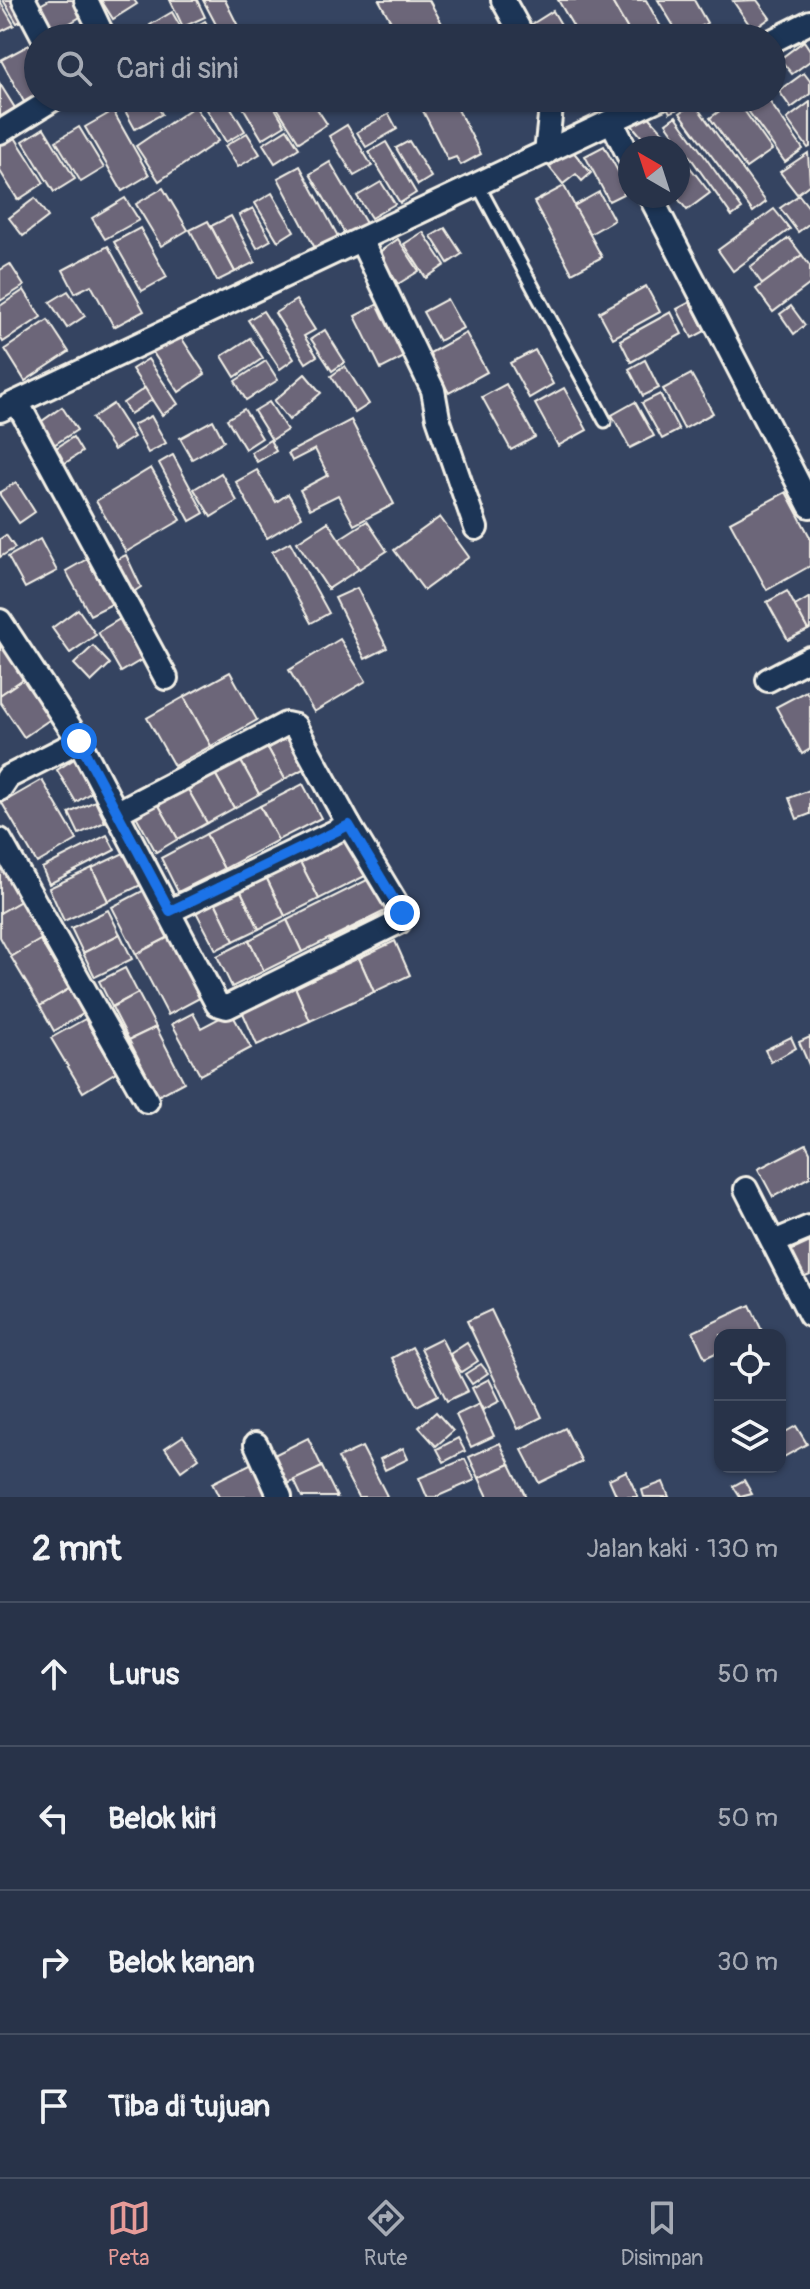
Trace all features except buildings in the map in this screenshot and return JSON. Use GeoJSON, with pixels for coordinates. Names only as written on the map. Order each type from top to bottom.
{"type":"FeatureCollection","features":[{"type":"Feature","properties":{"kind":"street"},"geometry":{"type":"LineString","coordinates":[[86,0],[97,24]]}},
{"type":"Feature","properties":{"kind":"street"},"geometry":{"type":"LineString","coordinates":[[503,0],[516,24]]}},
{"type":"Feature","properties":{"kind":"street"},"geometry":{"type":"LineString","coordinates":[[26,1],[37,24]]}},
{"type":"Feature","properties":{"kind":"street"},"geometry":{"type":"LineString","coordinates":[[786,34],[810,22]]}},
{"type":"Feature","properties":{"kind":"street"},"geometry":{"type":"LineString","coordinates":[[0,132],[32,112]]}},
{"type":"Feature","properties":{"kind":"street"},"geometry":{"type":"LineString","coordinates":[[546,153],[550,112]]}},
{"type":"Feature","properties":{"kind":"street"},"geometry":{"type":"LineString","coordinates":[[166,678],[9,406],[632,112]]}},
{"type":"Feature","properties":{"kind":"street"},"geometry":{"type":"LineString","coordinates":[[612,122],[619,136]]}},
{"type":"Feature","properties":{"kind":"street"},"geometry":{"type":"LineString","coordinates":[[656,208],[810,506]]}},
{"type":"Feature","properties":{"kind":"street"},"geometry":{"type":"LineString","coordinates":[[361,240],[433,390],[438,418],[476,528]]}},
{"type":"Feature","properties":{"kind":"street"},"geometry":{"type":"LineString","coordinates":[[1,624],[79,741],[217,1004],[227,1007],[399,922],[402,913],[295,726],[291,724],[118,812]]}},
{"type":"Feature","properties":{"kind":"street"},"geometry":{"type":"LineString","coordinates":[[768,680],[810,658]]}},
{"type":"Feature","properties":{"kind":"street"},"geometry":{"type":"LineString","coordinates":[[0,789],[8,777],[79,741]]}},
{"type":"Feature","properties":{"kind":"street"},"geometry":{"type":"LineString","coordinates":[[170,911],[349,825]]}},
{"type":"Feature","properties":{"kind":"street"},"geometry":{"type":"LineString","coordinates":[[0,840],[147,1101]]}},
{"type":"Feature","properties":{"kind":"street"},"geometry":{"type":"LineString","coordinates":[[746,1189],[810,1315]]}},
{"type":"Feature","properties":{"kind":"street"},"geometry":{"type":"LineString","coordinates":[[774,1242],[810,1227]]}},
{"type":"Feature","properties":{"kind":"street"},"geometry":{"type":"LineString","coordinates":[[256,1444],[280,1497]]}},
{"type":"Feature","properties":{"kind":"lane"},"geometry":{"type":"LineString","coordinates":[[478,185],[605,421]]}},
{"type":"Feature","properties":{"kind":"route"},"geometry":{"type":"LineString","coordinates":[[79,741],[170,911],[349,825],[402,913]]}}]}
